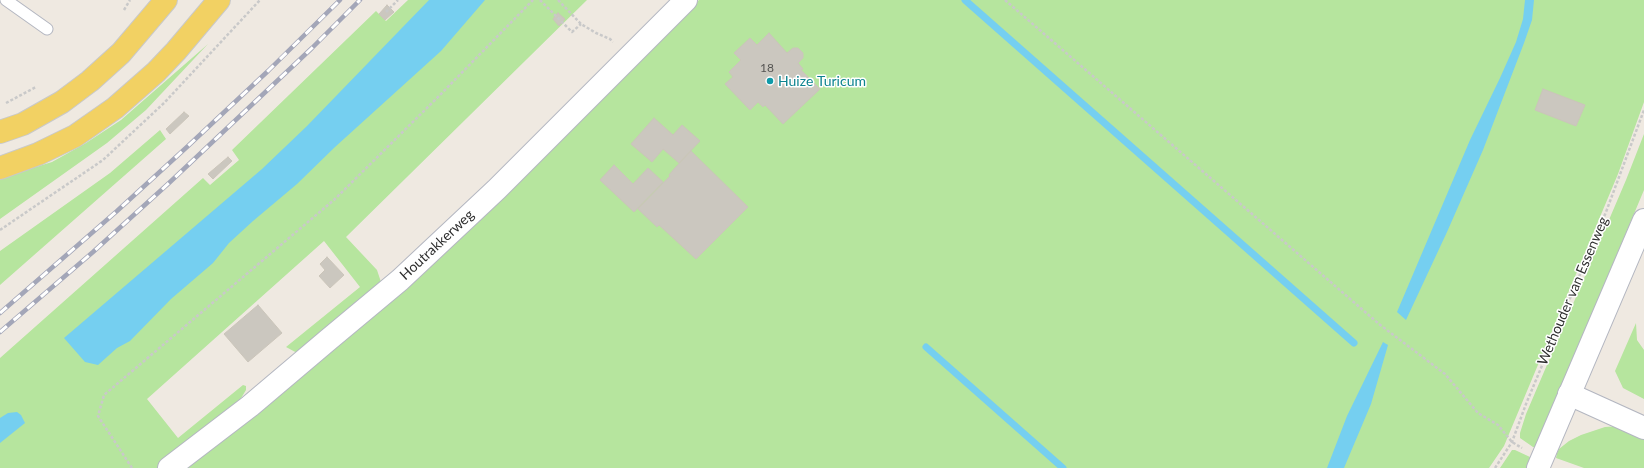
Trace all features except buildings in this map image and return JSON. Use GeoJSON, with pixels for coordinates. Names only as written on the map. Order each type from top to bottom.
{"type":"FeatureCollection","features":[{"type":"Feature","properties":{"kind":"main road"},"geometry":{"type":"LineString","coordinates":[[0,132],[23,124],[62,102],[90,81],[121,53],[166,0]]}},
{"type":"Feature","properties":{"kind":"main road"},"geometry":{"type":"LineString","coordinates":[[0,168],[38,154],[75,136],[115,108],[156,72],[176,51],[219,0]]}},
{"type":"Feature","properties":{"kind":"street","name":"Houtrakkerweg"},"geometry":{"type":"LineString","coordinates":[[169,468],[239,415],[400,280],[497,189],[686,0]]}},
{"type":"Feature","properties":{"kind":"street"},"geometry":{"type":"LineString","coordinates":[[1538,468],[1644,220]]}},
{"type":"Feature","properties":{"kind":"street"},"geometry":{"type":"LineString","coordinates":[[1569,394],[1644,428]]}},
{"type":"Feature","properties":{"kind":"lane"},"geometry":{"type":"LineString","coordinates":[[6,0],[47,29]]}},
{"type":"Feature","properties":{"kind":"path"},"geometry":{"type":"LineString","coordinates":[[123,12],[130,0]]}},
{"type":"Feature","properties":{"kind":"path"},"geometry":{"type":"LineString","coordinates":[[392,0],[395,3]]}},
{"type":"Feature","properties":{"kind":"path"},"geometry":{"type":"LineString","coordinates":[[390,8],[386,12],[395,3],[398,0]]}},
{"type":"Feature","properties":{"kind":"path"},"geometry":{"type":"LineString","coordinates":[[132,468],[98,416],[104,395],[335,199],[533,0]]}},
{"type":"Feature","properties":{"kind":"path"},"geometry":{"type":"LineString","coordinates":[[540,0],[572,32],[582,24]]}},
{"type":"Feature","properties":{"kind":"path"},"geometry":{"type":"LineString","coordinates":[[558,0],[582,24],[596,33],[610,39],[628,58]]}},
{"type":"Feature","properties":{"kind":"path"},"geometry":{"type":"LineString","coordinates":[[1005,0],[1379,324],[1445,374],[1478,413],[1498,425],[1512,442]]}},
{"type":"Feature","properties":{"kind":"path"},"geometry":{"type":"LineString","coordinates":[[0,105],[42,84]]}},
{"type":"Feature","properties":{"kind":"path","name":"Wethouder van Essenweg"},"geometry":{"type":"LineString","coordinates":[[1495,468],[1512,442],[1526,404],[1606,212],[1644,110]]}},
{"type":"Feature","properties":{"kind":"green space"},"geometry":{"type":"Polygon","coordinates":[[[408,0],[587,0],[346,237],[377,270],[382,285],[299,354],[286,347],[360,287],[324,241],[147,399],[178,438],[243,385],[246,386],[246,390],[232,413],[157,468],[0,468],[0,358],[203,178],[210,185],[239,160],[232,150],[376,11],[386,21],[408,0]]]}},
{"type":"Feature","properties":{"kind":"green space"},"geometry":{"type":"Polygon","coordinates":[[[699,0],[1644,0],[1644,102],[1618,174],[1504,446],[1489,468],[182,468],[658,40],[699,0]]]}},
{"type":"Feature","properties":{"kind":"green space"},"geometry":{"type":"Polygon","coordinates":[[[208,44],[146,110],[107,143],[0,219],[0,178],[52,162],[86,143],[121,120],[208,44]]]}},
{"type":"Feature","properties":{"kind":"green space"},"geometry":{"type":"Polygon","coordinates":[[[160,130],[166,139],[0,285],[0,251],[110,173],[160,130]]]}},
{"type":"Feature","properties":{"kind":"green space"},"geometry":{"type":"Polygon","coordinates":[[[1644,134],[1644,190],[1536,447],[1533,447],[1520,438],[1520,433],[1526,414],[1626,180],[1644,134]]]}},
{"type":"Feature","properties":{"kind":"green space"},"geometry":{"type":"Polygon","coordinates":[[[1636,323],[1637,340],[1644,350],[1644,399],[1623,388],[1615,371],[1636,323]]]}},
{"type":"Feature","properties":{"kind":"green space"},"geometry":{"type":"Polygon","coordinates":[[[1620,426],[1644,435],[1644,468],[1584,468],[1556,458],[1559,449],[1569,441],[1581,435],[1605,427],[1620,426]]]}},
{"type":"Feature","properties":{"kind":"green space"},"geometry":{"type":"Polygon","coordinates":[[[1512,450],[1530,457],[1527,468],[1500,468],[1512,450]]]}},
{"type":"Feature","properties":{"kind":"water"},"geometry":{"type":"Polygon","coordinates":[[[429,0],[485,0],[441,51],[335,147],[297,184],[229,243],[213,263],[171,299],[130,341],[117,348],[98,365],[85,362],[64,338],[262,169],[307,126],[429,0]]]}},
{"type":"Feature","properties":{"kind":"water"},"geometry":{"type":"Polygon","coordinates":[[[1525,0],[1534,0],[1532,20],[1524,43],[1483,150],[1406,320],[1397,312],[1470,140],[1516,42],[1523,19],[1525,0]]]}},
{"type":"Feature","properties":{"kind":"water"},"geometry":{"type":"Polygon","coordinates":[[[1383,342],[1388,345],[1371,404],[1344,468],[1327,468],[1347,416],[1383,342]]]}},
{"type":"Feature","properties":{"kind":"water"},"geometry":{"type":"Polygon","coordinates":[[[17,412],[21,415],[25,423],[0,443],[0,418],[8,413],[17,412]]]}},
{"type":"Feature","properties":{"kind":"waterway"},"geometry":{"type":"LineString","coordinates":[[965,0],[1354,343]]}},
{"type":"Feature","properties":{"kind":"waterway"},"geometry":{"type":"LineString","coordinates":[[926,347],[1063,468]]}},
{"type":"Feature","properties":{"kind":"railway"},"geometry":{"type":"LineString","coordinates":[[0,313],[117,211],[188,146],[268,71],[340,0]]}},
{"type":"Feature","properties":{"kind":"railway"},"geometry":{"type":"LineString","coordinates":[[0,332],[93,252],[169,183],[312,48],[360,0]]}},
{"type":"Feature","properties":{"kind":"place","name":"Huize Turicum"},"geometry":{"type":"Point","coordinates":[770,81]}}]}
